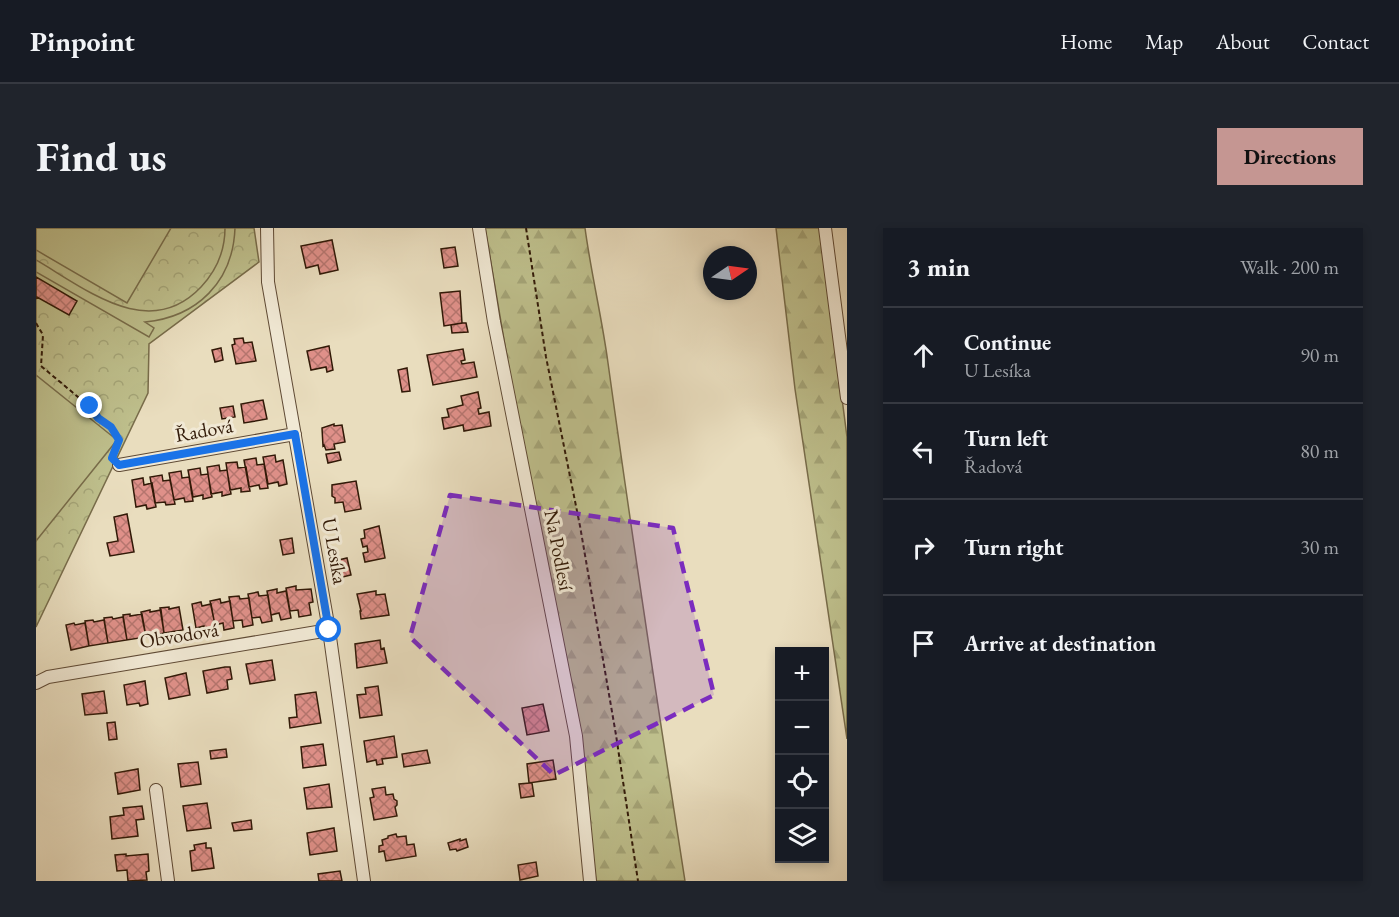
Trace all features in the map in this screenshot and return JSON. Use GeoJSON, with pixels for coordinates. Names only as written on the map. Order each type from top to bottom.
{"type":"FeatureCollection","features":[{"type":"Feature","properties":{"kind":"street","name":"U Lesíka"},"geometry":{"type":"LineString","coordinates":[[267,228],[268,282],[329,630],[364,881]]}},
{"type":"Feature","properties":{"kind":"street","name":"Na Podlesí"},"geometry":{"type":"LineString","coordinates":[[479,228],[494,321],[576,735],[590,881]]}},
{"type":"Feature","properties":{"kind":"street"},"geometry":{"type":"LineString","coordinates":[[825,228],[847,398]]}},
{"type":"Feature","properties":{"kind":"street","name":"Řadová"},"geometry":{"type":"LineString","coordinates":[[119,465],[295,434]]}},
{"type":"Feature","properties":{"kind":"street","name":"Obvodová"},"geometry":{"type":"LineString","coordinates":[[36,683],[48,676],[329,630]]}},
{"type":"Feature","properties":{"kind":"street"},"geometry":{"type":"LineString","coordinates":[[156,790],[168,881]]}},
{"type":"Feature","properties":{"kind":"path"},"geometry":{"type":"LineString","coordinates":[[526,228],[546,357],[582,538],[616,735],[638,881]]}},
{"type":"Feature","properties":{"kind":"path"},"geometry":{"type":"LineString","coordinates":[[36,323],[43,335],[41,366],[90,406],[98,418],[111,427],[119,440],[112,458],[119,465]]}},
{"type":"Feature","properties":{"kind":"highlighted area"},"geometry":{"type":"Polygon","coordinates":[[[450,495],[673,528],[714,695],[554,775],[410,637],[450,495]]]}},
{"type":"Feature","properties":{"kind":"green space"},"geometry":{"type":"Polygon","coordinates":[[[36,228],[254,228],[259,262],[149,344],[148,393],[36,627],[36,228]]]}},
{"type":"Feature","properties":{"kind":"green space"},"geometry":{"type":"Polygon","coordinates":[[[36,228],[171,228],[127,303],[36,250],[36,228]]]}},
{"type":"Feature","properties":{"kind":"green space"},"geometry":{"type":"Polygon","coordinates":[[[225,228],[235,228],[233,247],[219,280],[209,293],[181,313],[145,322],[154,328],[149,337],[36,272],[36,260],[96,296],[118,305],[139,310],[160,310],[181,303],[206,281],[221,252],[225,228]]]}},
{"type":"Feature","properties":{"kind":"green space"},"geometry":{"type":"Polygon","coordinates":[[[485,228],[585,228],[606,346],[685,881],[596,881],[578,740],[485,228]]]}},
{"type":"Feature","properties":{"kind":"green space"},"geometry":{"type":"Polygon","coordinates":[[[776,228],[820,228],[847,437],[847,739],[795,389],[776,228]]]}},
{"type":"Feature","properties":{"kind":"green space"},"geometry":{"type":"Polygon","coordinates":[[[36,375],[117,440],[36,541],[36,375]]]}},
{"type":"Feature","properties":{"kind":"building"},"geometry":{"type":"Polygon","coordinates":[[[332,240],[338,270],[320,274],[318,265],[306,268],[301,246],[332,240]]]}},
{"type":"Feature","properties":{"kind":"building"},"geometry":{"type":"Polygon","coordinates":[[[455,247],[458,266],[444,268],[441,249],[455,247]]]}},
{"type":"Feature","properties":{"kind":"building"},"geometry":{"type":"Polygon","coordinates":[[[36,277],[77,301],[69,315],[37,297],[36,299],[36,277]]]}},
{"type":"Feature","properties":{"kind":"building"},"geometry":{"type":"Polygon","coordinates":[[[460,291],[462,323],[444,326],[440,293],[460,291]]]}},
{"type":"Feature","properties":{"kind":"building"},"geometry":{"type":"Polygon","coordinates":[[[466,323],[468,332],[452,333],[451,325],[466,323]]]}},
{"type":"Feature","properties":{"kind":"building"},"geometry":{"type":"Polygon","coordinates":[[[243,338],[244,343],[252,342],[256,361],[236,364],[232,345],[235,344],[234,339],[243,338]]]}},
{"type":"Feature","properties":{"kind":"building"},"geometry":{"type":"Polygon","coordinates":[[[329,346],[333,370],[327,372],[326,367],[311,370],[307,351],[329,346]]]}},
{"type":"Feature","properties":{"kind":"building"},"geometry":{"type":"Polygon","coordinates":[[[221,348],[223,360],[215,362],[212,350],[221,348]]]}},
{"type":"Feature","properties":{"kind":"building"},"geometry":{"type":"Polygon","coordinates":[[[463,349],[465,360],[461,361],[462,364],[474,362],[477,377],[433,385],[427,355],[463,349]]]}},
{"type":"Feature","properties":{"kind":"building"},"geometry":{"type":"Polygon","coordinates":[[[407,368],[410,391],[402,392],[398,370],[407,368]]]}},
{"type":"Feature","properties":{"kind":"building"},"geometry":{"type":"Polygon","coordinates":[[[478,392],[481,408],[478,409],[479,414],[489,412],[491,426],[464,431],[463,425],[444,429],[442,418],[449,417],[447,409],[463,405],[461,396],[478,392]]]}},
{"type":"Feature","properties":{"kind":"building"},"geometry":{"type":"Polygon","coordinates":[[[263,400],[267,419],[244,423],[241,404],[263,400]]]}},
{"type":"Feature","properties":{"kind":"building"},"geometry":{"type":"Polygon","coordinates":[[[233,406],[235,417],[222,419],[220,408],[233,406]]]}},
{"type":"Feature","properties":{"kind":"building"},"geometry":{"type":"Polygon","coordinates":[[[334,424],[334,426],[342,425],[345,442],[334,444],[335,449],[326,450],[323,446],[322,428],[334,424]]]}},
{"type":"Feature","properties":{"kind":"building"},"geometry":{"type":"Polygon","coordinates":[[[339,452],[341,460],[328,463],[326,454],[339,452]]]}},
{"type":"Feature","properties":{"kind":"building"},"geometry":{"type":"Polygon","coordinates":[[[275,455],[276,462],[283,460],[287,484],[279,486],[278,482],[268,484],[263,457],[275,455]]]}},
{"type":"Feature","properties":{"kind":"building"},"geometry":{"type":"Polygon","coordinates":[[[256,458],[257,465],[264,464],[268,488],[260,489],[259,485],[249,487],[244,460],[256,458]]]}},
{"type":"Feature","properties":{"kind":"building"},"geometry":{"type":"Polygon","coordinates":[[[237,462],[238,468],[246,467],[250,491],[241,492],[241,488],[230,490],[226,463],[237,462]]]}},
{"type":"Feature","properties":{"kind":"building"},"geometry":{"type":"Polygon","coordinates":[[[219,465],[220,471],[227,470],[231,494],[222,496],[222,492],[211,494],[207,467],[219,465]]]}},
{"type":"Feature","properties":{"kind":"building"},"geometry":{"type":"Polygon","coordinates":[[[200,468],[201,475],[208,474],[212,497],[203,499],[203,495],[193,497],[188,470],[200,468]]]}},
{"type":"Feature","properties":{"kind":"building"},"geometry":{"type":"Polygon","coordinates":[[[181,471],[182,478],[189,477],[193,501],[185,502],[184,498],[174,500],[169,473],[181,471]]]}},
{"type":"Feature","properties":{"kind":"building"},"geometry":{"type":"Polygon","coordinates":[[[162,475],[163,481],[170,480],[175,504],[155,503],[150,477],[162,475]]]}},
{"type":"Feature","properties":{"kind":"building"},"geometry":{"type":"Polygon","coordinates":[[[143,478],[144,485],[152,483],[156,507],[147,509],[146,505],[136,507],[132,480],[143,478]]]}},
{"type":"Feature","properties":{"kind":"building"},"geometry":{"type":"Polygon","coordinates":[[[356,481],[361,509],[345,512],[343,502],[335,503],[335,498],[332,496],[332,485],[356,481]]]}},
{"type":"Feature","properties":{"kind":"building"},"geometry":{"type":"Polygon","coordinates":[[[127,514],[134,552],[110,556],[107,543],[118,541],[114,517],[127,514]]]}},
{"type":"Feature","properties":{"kind":"building"},"geometry":{"type":"Polygon","coordinates":[[[379,526],[385,558],[365,562],[363,553],[368,552],[367,546],[363,547],[361,539],[365,538],[364,530],[379,526]]]}},
{"type":"Feature","properties":{"kind":"building"},"geometry":{"type":"Polygon","coordinates":[[[292,538],[294,553],[283,555],[280,540],[292,538]]]}},
{"type":"Feature","properties":{"kind":"building"},"geometry":{"type":"Polygon","coordinates":[[[347,558],[351,575],[338,578],[334,561],[347,558]]]}},
{"type":"Feature","properties":{"kind":"building"},"geometry":{"type":"Polygon","coordinates":[[[296,586],[296,590],[311,589],[313,602],[309,603],[311,615],[299,617],[298,610],[290,611],[286,588],[296,586]]]}},
{"type":"Feature","properties":{"kind":"building"},"geometry":{"type":"Polygon","coordinates":[[[277,589],[277,593],[286,591],[291,618],[281,620],[279,613],[271,615],[267,591],[277,589]]]}},
{"type":"Feature","properties":{"kind":"building"},"geometry":{"type":"Polygon","coordinates":[[[376,591],[376,595],[385,594],[389,615],[361,619],[357,594],[376,591]]]}},
{"type":"Feature","properties":{"kind":"building"},"geometry":{"type":"Polygon","coordinates":[[[258,592],[259,596],[268,595],[272,621],[262,623],[260,617],[252,618],[248,594],[258,592]]]}},
{"type":"Feature","properties":{"kind":"building"},"geometry":{"type":"Polygon","coordinates":[[[239,596],[240,599],[249,598],[253,625],[243,627],[242,620],[233,621],[229,597],[239,596]]]}},
{"type":"Feature","properties":{"kind":"building"},"geometry":{"type":"Polygon","coordinates":[[[220,599],[221,603],[230,601],[234,628],[224,630],[223,623],[215,625],[210,601],[220,599]]]}},
{"type":"Feature","properties":{"kind":"building"},"geometry":{"type":"Polygon","coordinates":[[[201,602],[202,606],[211,604],[216,631],[205,633],[204,626],[196,628],[192,604],[201,602]]]}},
{"type":"Feature","properties":{"kind":"building"},"geometry":{"type":"Polygon","coordinates":[[[169,607],[169,609],[179,607],[183,630],[164,633],[160,608],[169,607]]]}},
{"type":"Feature","properties":{"kind":"building"},"geometry":{"type":"Polygon","coordinates":[[[150,610],[150,612],[161,610],[164,633],[146,637],[141,612],[150,610]]]}},
{"type":"Feature","properties":{"kind":"building"},"geometry":{"type":"Polygon","coordinates":[[[130,614],[130,616],[142,614],[146,637],[127,640],[123,615],[130,614]]]}},
{"type":"Feature","properties":{"kind":"building"},"geometry":{"type":"Polygon","coordinates":[[[112,617],[113,619],[123,617],[127,640],[108,643],[104,618],[112,617]]]}},
{"type":"Feature","properties":{"kind":"building"},"geometry":{"type":"Polygon","coordinates":[[[93,620],[94,622],[104,620],[108,643],[89,646],[85,621],[93,620]]]}},
{"type":"Feature","properties":{"kind":"building"},"geometry":{"type":"Polygon","coordinates":[[[74,623],[75,625],[85,623],[89,646],[71,650],[66,625],[74,623]]]}},
{"type":"Feature","properties":{"kind":"building"},"geometry":{"type":"Polygon","coordinates":[[[380,640],[387,663],[357,668],[355,644],[380,640]]]}},
{"type":"Feature","properties":{"kind":"building"},"geometry":{"type":"Polygon","coordinates":[[[272,660],[275,680],[250,684],[246,664],[272,660]]]}},
{"type":"Feature","properties":{"kind":"building"},"geometry":{"type":"Polygon","coordinates":[[[230,667],[232,679],[227,680],[228,689],[207,693],[203,671],[230,667]]]}},
{"type":"Feature","properties":{"kind":"building"},"geometry":{"type":"Polygon","coordinates":[[[186,673],[190,695],[169,699],[165,678],[186,673]]]}},
{"type":"Feature","properties":{"kind":"building"},"geometry":{"type":"Polygon","coordinates":[[[145,681],[148,704],[127,705],[124,685],[145,681]]]}},
{"type":"Feature","properties":{"kind":"building"},"geometry":{"type":"Polygon","coordinates":[[[378,686],[382,715],[360,718],[357,695],[366,694],[365,688],[378,686]]]}},
{"type":"Feature","properties":{"kind":"building"},"geometry":{"type":"Polygon","coordinates":[[[104,691],[107,713],[85,715],[82,694],[104,691]]]}},
{"type":"Feature","properties":{"kind":"building"},"geometry":{"type":"Polygon","coordinates":[[[316,692],[321,723],[290,728],[289,718],[297,717],[295,695],[316,692]]]}},
{"type":"Feature","properties":{"kind":"building"},"geometry":{"type":"Polygon","coordinates":[[[543,704],[549,731],[527,735],[522,708],[543,704]]]}},
{"type":"Feature","properties":{"kind":"building"},"geometry":{"type":"Polygon","coordinates":[[[115,722],[117,739],[109,740],[107,723],[115,722]]]}},
{"type":"Feature","properties":{"kind":"building"},"geometry":{"type":"Polygon","coordinates":[[[394,736],[397,757],[382,759],[383,764],[377,765],[376,760],[367,762],[364,741],[394,736]]]}},
{"type":"Feature","properties":{"kind":"building"},"geometry":{"type":"Polygon","coordinates":[[[323,744],[326,765],[303,768],[301,747],[323,744]]]}},
{"type":"Feature","properties":{"kind":"building"},"geometry":{"type":"Polygon","coordinates":[[[226,749],[227,757],[211,759],[210,751],[226,749]]]}},
{"type":"Feature","properties":{"kind":"building"},"geometry":{"type":"Polygon","coordinates":[[[427,750],[430,763],[404,767],[402,754],[427,750]]]}},
{"type":"Feature","properties":{"kind":"building"},"geometry":{"type":"Polygon","coordinates":[[[553,760],[556,779],[529,783],[527,764],[553,760]]]}},
{"type":"Feature","properties":{"kind":"building"},"geometry":{"type":"Polygon","coordinates":[[[198,762],[201,784],[181,787],[178,764],[198,762]]]}},
{"type":"Feature","properties":{"kind":"building"},"geometry":{"type":"Polygon","coordinates":[[[138,769],[140,790],[118,794],[115,773],[138,769]]]}},
{"type":"Feature","properties":{"kind":"building"},"geometry":{"type":"Polygon","coordinates":[[[532,783],[534,796],[521,798],[519,784],[532,783]]]}},
{"type":"Feature","properties":{"kind":"building"},"geometry":{"type":"Polygon","coordinates":[[[329,784],[332,807],[307,809],[304,788],[329,784]]]}},
{"type":"Feature","properties":{"kind":"building"},"geometry":{"type":"Polygon","coordinates":[[[385,787],[386,795],[393,794],[397,801],[395,807],[397,816],[374,820],[370,798],[374,797],[372,789],[385,787]]]}},
{"type":"Feature","properties":{"kind":"building"},"geometry":{"type":"Polygon","coordinates":[[[207,803],[211,828],[187,831],[183,806],[207,803]]]}},
{"type":"Feature","properties":{"kind":"building"},"geometry":{"type":"Polygon","coordinates":[[[142,806],[144,819],[136,820],[138,836],[112,839],[110,817],[124,815],[123,808],[142,806]]]}},
{"type":"Feature","properties":{"kind":"building"},"geometry":{"type":"Polygon","coordinates":[[[251,820],[252,829],[234,831],[232,823],[251,820]]]}},
{"type":"Feature","properties":{"kind":"building"},"geometry":{"type":"Polygon","coordinates":[[[334,828],[337,851],[310,855],[307,833],[334,828]]]}},
{"type":"Feature","properties":{"kind":"building"},"geometry":{"type":"Polygon","coordinates":[[[396,834],[397,837],[406,836],[407,845],[414,844],[416,856],[386,861],[384,851],[379,852],[379,846],[383,845],[382,840],[396,834]]]}},
{"type":"Feature","properties":{"kind":"building"},"geometry":{"type":"Polygon","coordinates":[[[460,839],[460,841],[466,839],[468,847],[457,851],[456,849],[450,850],[448,843],[460,839]]]}},
{"type":"Feature","properties":{"kind":"building"},"geometry":{"type":"Polygon","coordinates":[[[206,843],[206,848],[211,848],[214,868],[192,871],[190,851],[195,850],[194,845],[206,843]]]}},
{"type":"Feature","properties":{"kind":"building"},"geometry":{"type":"Polygon","coordinates":[[[126,854],[126,856],[148,854],[147,880],[128,881],[127,870],[117,871],[115,855],[126,854]]]}},
{"type":"Feature","properties":{"kind":"building"},"geometry":{"type":"Polygon","coordinates":[[[536,862],[538,876],[520,880],[518,865],[536,862]]]}},
{"type":"Feature","properties":{"kind":"building"},"geometry":{"type":"Polygon","coordinates":[[[340,871],[342,881],[319,881],[318,874],[340,871]]]}},
{"type":"Feature","properties":{"kind":"route"},"geometry":{"type":"LineString","coordinates":[[90,406],[98,418],[111,427],[119,440],[112,458],[119,465],[295,434],[329,630]]}}]}
